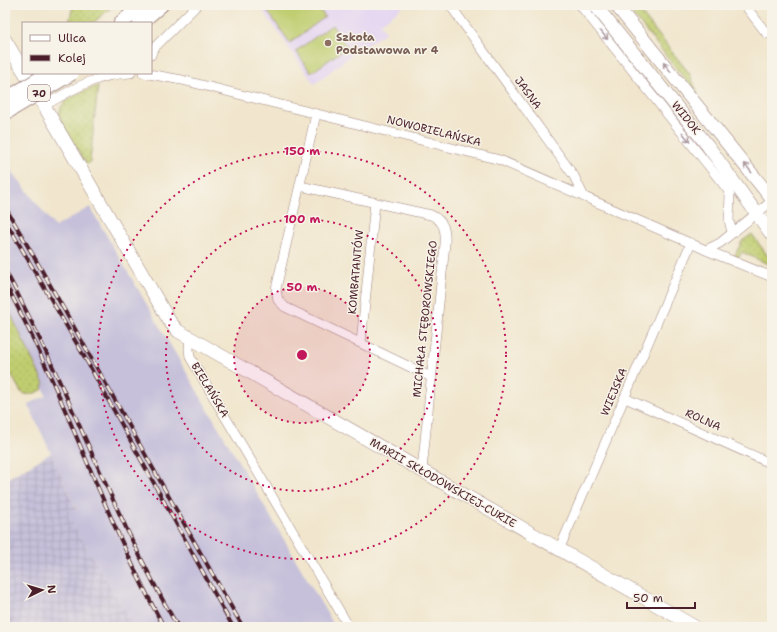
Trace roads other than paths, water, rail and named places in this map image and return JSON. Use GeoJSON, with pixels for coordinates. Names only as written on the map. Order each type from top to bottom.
{"type":"FeatureCollection","features":[{"type":"Feature","properties":{"kind":"main road"},"geometry":{"type":"LineString","coordinates":[[122,22],[143,5]]}},
{"type":"Feature","properties":{"kind":"main road"},"geometry":{"type":"LineString","coordinates":[[141,22],[161,5]]}},
{"type":"Feature","properties":{"kind":"main road","name":"70"},"geometry":{"type":"LineString","coordinates":[[5,100],[47,74]]}},
{"type":"Feature","properties":{"kind":"main road","name":"70"},"geometry":{"type":"LineString","coordinates":[[5,113],[70,74]]}},
{"type":"Feature","properties":{"kind":"street"},"geometry":{"type":"LineString","coordinates":[[152,52],[153,49],[197,5]]}},
{"type":"Feature","properties":{"kind":"street","name":"JASNA"},"geometry":{"type":"LineString","coordinates":[[450,5],[574,176],[584,197]]}},
{"type":"Feature","properties":{"kind":"street","name":"WIDOK"},"geometry":{"type":"LineString","coordinates":[[580,5],[727,189],[730,195],[729,220],[732,233]]}},
{"type":"Feature","properties":{"kind":"street","name":"WIDOK"},"geometry":{"type":"LineString","coordinates":[[594,5],[708,146],[772,235]]}},
{"type":"Feature","properties":{"kind":"street","name":"WIDOK"},"geometry":{"type":"LineString","coordinates":[[616,5],[772,200]]}},
{"type":"Feature","properties":{"kind":"street"},"geometry":{"type":"LineString","coordinates":[[752,5],[747,8],[767,34]]}},
{"type":"Feature","properties":{"kind":"street"},"geometry":{"type":"LineString","coordinates":[[5,40],[22,68]]}},
{"type":"Feature","properties":{"kind":"street"},"geometry":{"type":"LineString","coordinates":[[26,74],[170,322],[178,331],[190,339]]}},
{"type":"Feature","properties":{"kind":"street"},"geometry":{"type":"LineString","coordinates":[[44,106],[91,81],[110,75],[120,74]]}},
{"type":"Feature","properties":{"kind":"street","name":"NOWOBIELAŃSKA"},"geometry":{"type":"LineString","coordinates":[[150,74],[182,80],[500,160],[691,244],[772,277]]}},
{"type":"Feature","properties":{"kind":"street"},"geometry":{"type":"LineString","coordinates":[[316,114],[276,289],[278,300],[285,307],[431,377]]}},
{"type":"Feature","properties":{"kind":"street","name":"MICHAŁA STĘBOROWSKIEGO"},"geometry":{"type":"LineString","coordinates":[[300,186],[431,214],[440,220],[445,228],[445,244],[422,470]]}},
{"type":"Feature","properties":{"kind":"street"},"geometry":{"type":"LineString","coordinates":[[706,250],[720,243],[772,200]]}},
{"type":"Feature","properties":{"kind":"street","name":"KOMBATANTÓW"},"geometry":{"type":"LineString","coordinates":[[362,343],[375,203]]}},
{"type":"Feature","properties":{"kind":"street","name":"WIEJSKA"},"geometry":{"type":"LineString","coordinates":[[559,550],[691,244]]}},
{"type":"Feature","properties":{"kind":"street","name":"MARII SKŁODOWSKIEJ-CURIE"},"geometry":{"type":"LineString","coordinates":[[190,339],[695,627]]}},
{"type":"Feature","properties":{"kind":"street","name":"BIELAŃSKA"},"geometry":{"type":"LineString","coordinates":[[190,339],[188,349],[190,357],[349,627]]}},
{"type":"Feature","properties":{"kind":"street","name":"ROLNA"},"geometry":{"type":"LineString","coordinates":[[625,398],[772,464]]}},
{"type":"Feature","properties":{"kind":"railway"},"geometry":{"type":"LineString","coordinates":[[5,207],[243,627]]}},
{"type":"Feature","properties":{"kind":"railway"},"geometry":{"type":"LineString","coordinates":[[5,220],[84,356],[233,627]]}},
{"type":"Feature","properties":{"kind":"railway"},"geometry":{"type":"LineString","coordinates":[[5,270],[28,314],[110,494],[154,583],[178,627]]}},
{"type":"Feature","properties":{"kind":"railway"},"geometry":{"type":"LineString","coordinates":[[5,283],[47,368],[122,542],[164,627]]}},
{"type":"Feature","properties":{"kind":"place","name":"Szkoła Podstawowa nr 4"},"geometry":{"type":"Point","coordinates":[328,43]}}]}
